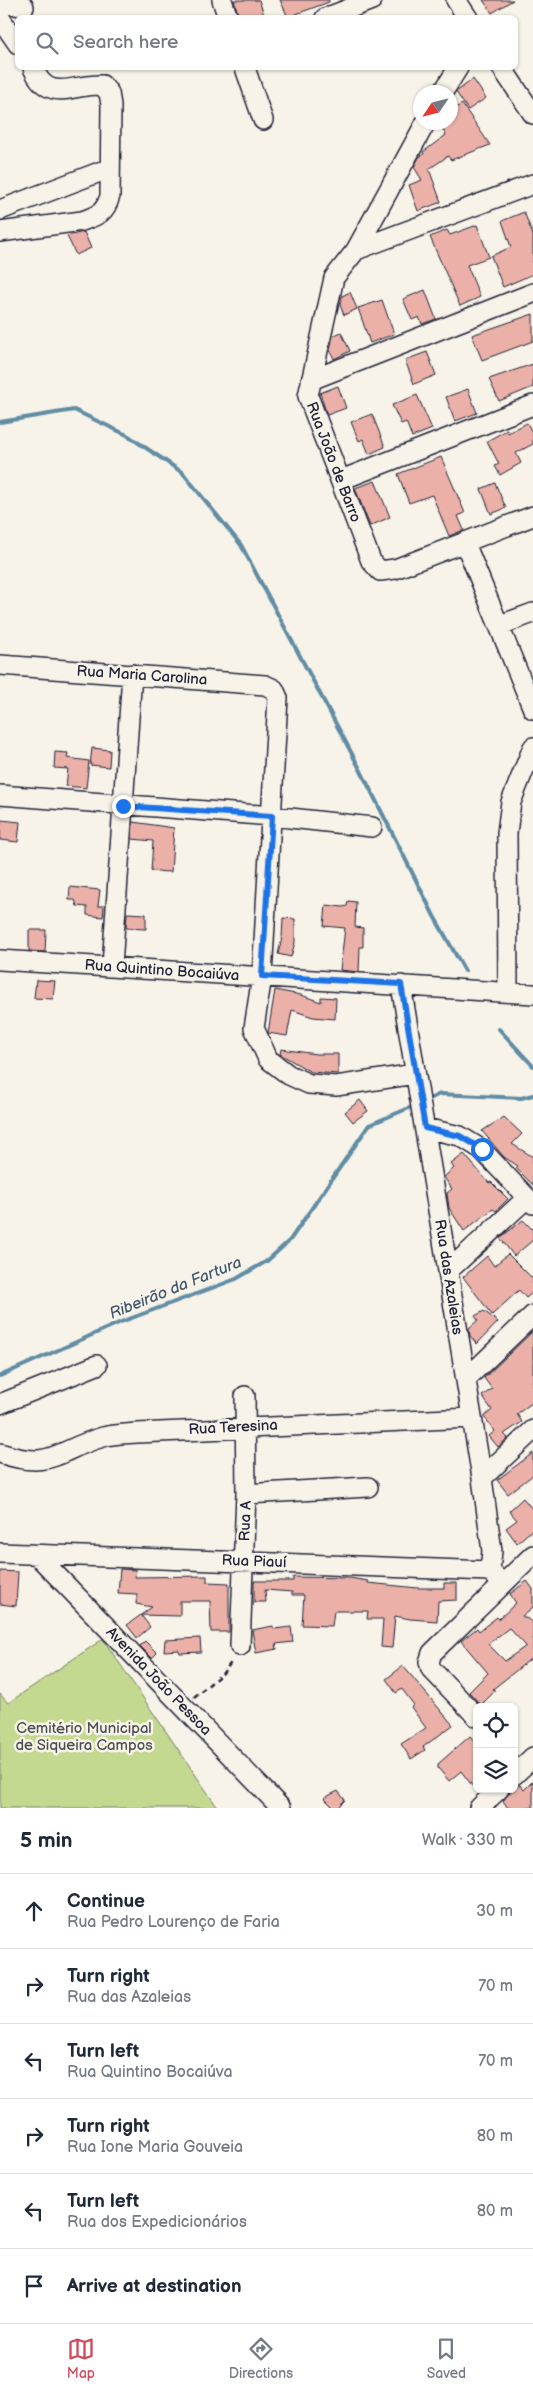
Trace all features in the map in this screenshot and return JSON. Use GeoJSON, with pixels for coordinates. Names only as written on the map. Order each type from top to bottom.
{"type":"FeatureCollection","features":[{"type":"Feature","properties":{"kind":"street"},"geometry":{"type":"LineString","coordinates":[[222,0],[227,15]]}},
{"type":"Feature","properties":{"kind":"street"},"geometry":{"type":"LineString","coordinates":[[333,15],[372,0]]}},
{"type":"Feature","properties":{"kind":"street"},"geometry":{"type":"LineString","coordinates":[[456,0],[466,15]]}},
{"type":"Feature","properties":{"kind":"street"},"geometry":{"type":"LineString","coordinates":[[0,9],[8,3],[24,8]]}},
{"type":"Feature","properties":{"kind":"street"},"geometry":{"type":"LineString","coordinates":[[0,18],[15,40]]}},
{"type":"Feature","properties":{"kind":"street"},"geometry":{"type":"LineString","coordinates":[[0,232],[82,221],[95,217],[106,209],[110,196],[111,105],[109,93],[102,85],[94,84],[61,91],[46,86],[35,70]]}},
{"type":"Feature","properties":{"kind":"street"},"geometry":{"type":"LineString","coordinates":[[247,70],[263,120]]}},
{"type":"Feature","properties":{"kind":"street"},"geometry":{"type":"LineString","coordinates":[[447,85],[457,70]]}},
{"type":"Feature","properties":{"kind":"street"},"geometry":{"type":"LineString","coordinates":[[503,70],[533,114]]}},
{"type":"Feature","properties":{"kind":"street","name":"Rua João de Barro"},"geometry":{"type":"LineString","coordinates":[[421,130],[350,257],[334,278],[308,396],[371,561],[380,571],[395,569],[465,543]]}},
{"type":"Feature","properties":{"kind":"street"},"geometry":{"type":"LineString","coordinates":[[0,210],[110,168]]}},
{"type":"Feature","properties":{"kind":"street"},"geometry":{"type":"LineString","coordinates":[[350,257],[533,184]]}},
{"type":"Feature","properties":{"kind":"street"},"geometry":{"type":"LineString","coordinates":[[311,380],[533,294]]}},
{"type":"Feature","properties":{"kind":"street"},"geometry":{"type":"LineString","coordinates":[[341,480],[533,405]]}},
{"type":"Feature","properties":{"kind":"street"},"geometry":{"type":"LineString","coordinates":[[533,516],[465,543],[533,709]]}},
{"type":"Feature","properties":{"kind":"street"},"geometry":{"type":"LineString","coordinates":[[500,625],[533,613]]}},
{"type":"Feature","properties":{"kind":"street","name":"Rua Maria Carolina"},"geometry":{"type":"LineString","coordinates":[[0,665],[264,685],[274,688],[278,698],[272,816]]}},
{"type":"Feature","properties":{"kind":"street"},"geometry":{"type":"LineString","coordinates":[[112,966],[132,674]]}},
{"type":"Feature","properties":{"kind":"street"},"geometry":{"type":"LineString","coordinates":[[508,992],[507,833],[511,802],[533,747]]}},
{"type":"Feature","properties":{"kind":"street"},"geometry":{"type":"LineString","coordinates":[[0,795],[272,816],[372,827]]}},
{"type":"Feature","properties":{"kind":"street"},"geometry":{"type":"LineString","coordinates":[[272,816],[262,976],[254,1028],[268,1059],[289,1076],[309,1084],[336,1086],[417,1083]]}},
{"type":"Feature","properties":{"kind":"street","name":"Rua Quintino Bocaiúva"},"geometry":{"type":"LineString","coordinates":[[0,960],[401,984],[533,994]]}},
{"type":"Feature","properties":{"kind":"street","name":"Rua das Azaleias"},"geometry":{"type":"LineString","coordinates":[[401,984],[482,1478],[496,1577]]}},
{"type":"Feature","properties":{"kind":"street"},"geometry":{"type":"LineString","coordinates":[[424,1123],[460,1136],[482,1149],[530,1201],[448,1272]]}},
{"type":"Feature","properties":{"kind":"street"},"geometry":{"type":"LineString","coordinates":[[466,1379],[533,1315]]}},
{"type":"Feature","properties":{"kind":"street"},"geometry":{"type":"LineString","coordinates":[[0,1404],[97,1365]]}},
{"type":"Feature","properties":{"kind":"street","name":"Rua A"},"geometry":{"type":"LineString","coordinates":[[240,1646],[246,1494],[246,1396]]}},
{"type":"Feature","properties":{"kind":"street","name":"Rua Teresina"},"geometry":{"type":"LineString","coordinates":[[0,1452],[21,1460],[47,1460],[102,1437],[137,1432],[472,1418]]}},
{"type":"Feature","properties":{"kind":"street"},"geometry":{"type":"LineString","coordinates":[[482,1478],[533,1430]]}},
{"type":"Feature","properties":{"kind":"street"},"geometry":{"type":"LineString","coordinates":[[246,1494],[368,1487]]}},
{"type":"Feature","properties":{"kind":"street","name":"Rua Piauí"},"geometry":{"type":"LineString","coordinates":[[0,1553],[244,1561],[496,1577]]}},
{"type":"Feature","properties":{"kind":"street","name":"Avenida João Pessoa"},"geometry":{"type":"LineString","coordinates":[[37,1555],[281,1808]]}},
{"type":"Feature","properties":{"kind":"street"},"geometry":{"type":"LineString","coordinates":[[473,1713],[431,1670],[429,1662],[432,1653],[496,1577],[533,1555]]}},
{"type":"Feature","properties":{"kind":"street"},"geometry":{"type":"LineString","coordinates":[[479,1808],[495,1793]]}},
{"type":"Feature","properties":{"kind":"path"},"geometry":{"type":"LineString","coordinates":[[183,1706],[223,1673],[233,1661],[240,1646]]}},
{"type":"Feature","properties":{"kind":"green space","name":"Cemitério Municipal de Siqueira Campos"},"geometry":{"type":"Polygon","coordinates":[[[103,1639],[218,1808],[0,1808],[0,1694],[8,1703],[103,1639]]]}},
{"type":"Feature","properties":{"kind":"building"},"geometry":{"type":"Polygon","coordinates":[[[234,0],[259,0],[264,15],[238,15],[234,0]]]}},
{"type":"Feature","properties":{"kind":"building"},"geometry":{"type":"Polygon","coordinates":[[[280,0],[329,0],[329,2],[293,15],[287,15],[280,0]]]}},
{"type":"Feature","properties":{"kind":"building"},"geometry":{"type":"Polygon","coordinates":[[[483,0],[513,0],[492,13],[483,0]]]}},
{"type":"Feature","properties":{"kind":"building"},"geometry":{"type":"Polygon","coordinates":[[[473,79],[486,98],[468,110],[458,95],[458,90],[473,79]]]}},
{"type":"Feature","properties":{"kind":"building"},"geometry":{"type":"Polygon","coordinates":[[[462,104],[490,145],[451,160],[448,156],[429,169],[441,202],[418,211],[409,185],[422,180],[414,167],[419,157],[424,154],[423,152],[446,135],[443,130],[458,130],[458,106],[462,104]]]}},
{"type":"Feature","properties":{"kind":"building"},"geometry":{"type":"Polygon","coordinates":[[[524,212],[533,235],[533,274],[503,287],[491,256],[511,247],[502,221],[524,212]]]}},
{"type":"Feature","properties":{"kind":"building"},"geometry":{"type":"Polygon","coordinates":[[[477,225],[489,257],[467,265],[480,297],[460,306],[430,237],[447,230],[450,235],[477,225]]]}},
{"type":"Feature","properties":{"kind":"building"},"geometry":{"type":"Polygon","coordinates":[[[84,232],[91,248],[76,255],[67,236],[84,232]]]}},
{"type":"Feature","properties":{"kind":"building"},"geometry":{"type":"Polygon","coordinates":[[[425,290],[436,319],[422,324],[419,317],[412,320],[403,299],[425,290]]]}},
{"type":"Feature","properties":{"kind":"building"},"geometry":{"type":"Polygon","coordinates":[[[350,292],[357,309],[344,315],[340,305],[342,296],[350,292]]]}},
{"type":"Feature","properties":{"kind":"building"},"geometry":{"type":"Polygon","coordinates":[[[382,300],[394,334],[370,343],[358,308],[382,300]]]}},
{"type":"Feature","properties":{"kind":"building"},"geometry":{"type":"Polygon","coordinates":[[[533,314],[533,341],[482,360],[472,335],[533,314]]]}},
{"type":"Feature","properties":{"kind":"building"},"geometry":{"type":"Polygon","coordinates":[[[341,332],[350,351],[334,359],[330,350],[333,336],[341,332]]]}},
{"type":"Feature","properties":{"kind":"building"},"geometry":{"type":"Polygon","coordinates":[[[427,352],[436,375],[414,384],[405,360],[427,352]]]}},
{"type":"Feature","properties":{"kind":"building"},"geometry":{"type":"Polygon","coordinates":[[[533,364],[533,387],[499,401],[489,379],[533,364]]]}},
{"type":"Feature","properties":{"kind":"building"},"geometry":{"type":"Polygon","coordinates":[[[338,386],[346,408],[327,415],[320,393],[338,386]]]}},
{"type":"Feature","properties":{"kind":"building"},"geometry":{"type":"Polygon","coordinates":[[[468,389],[477,413],[455,421],[446,397],[468,389]]]}},
{"type":"Feature","properties":{"kind":"building"},"geometry":{"type":"Polygon","coordinates":[[[417,395],[432,429],[412,437],[406,422],[401,424],[392,405],[417,395]]]}},
{"type":"Feature","properties":{"kind":"building"},"geometry":{"type":"Polygon","coordinates":[[[372,414],[385,447],[369,454],[363,439],[359,441],[351,422],[372,414]]]}},
{"type":"Feature","properties":{"kind":"building"},"geometry":{"type":"Polygon","coordinates":[[[527,423],[533,434],[533,444],[516,453],[521,463],[500,475],[495,466],[499,464],[487,441],[507,430],[508,433],[527,423]]]}},
{"type":"Feature","properties":{"kind":"building"},"geometry":{"type":"Polygon","coordinates":[[[441,457],[465,513],[458,516],[464,530],[449,536],[432,495],[409,503],[398,474],[441,457]]]}},
{"type":"Feature","properties":{"kind":"building"},"geometry":{"type":"Polygon","coordinates":[[[375,481],[390,517],[370,526],[355,488],[375,481]]]}},
{"type":"Feature","properties":{"kind":"building"},"geometry":{"type":"Polygon","coordinates":[[[495,483],[506,508],[491,514],[481,489],[495,483]]]}},
{"type":"Feature","properties":{"kind":"building"},"geometry":{"type":"Polygon","coordinates":[[[92,748],[110,750],[109,767],[90,765],[92,748]]]}},
{"type":"Feature","properties":{"kind":"building"},"geometry":{"type":"Polygon","coordinates":[[[55,752],[68,753],[67,758],[89,761],[86,788],[66,786],[68,769],[54,768],[55,752]]]}},
{"type":"Feature","properties":{"kind":"building"},"geometry":{"type":"Polygon","coordinates":[[[1,820],[20,822],[18,842],[0,840],[1,820]]]}},
{"type":"Feature","properties":{"kind":"building"},"geometry":{"type":"Polygon","coordinates":[[[133,822],[174,828],[171,872],[151,871],[153,841],[132,839],[133,822]]]}},
{"type":"Feature","properties":{"kind":"building"},"geometry":{"type":"Polygon","coordinates":[[[70,887],[100,890],[98,906],[104,906],[103,917],[87,915],[87,907],[77,906],[75,900],[69,900],[70,887]]]}},
{"type":"Feature","properties":{"kind":"building"},"geometry":{"type":"Polygon","coordinates":[[[348,901],[356,902],[355,927],[363,928],[363,947],[360,947],[359,972],[340,970],[345,928],[324,926],[326,905],[343,907],[347,906],[348,901]]]}},
{"type":"Feature","properties":{"kind":"building"},"geometry":{"type":"Polygon","coordinates":[[[127,913],[146,914],[146,929],[126,928],[127,913]]]}},
{"type":"Feature","properties":{"kind":"building"},"geometry":{"type":"Polygon","coordinates":[[[283,918],[295,919],[295,942],[291,957],[278,954],[282,938],[283,918]]]}},
{"type":"Feature","properties":{"kind":"building"},"geometry":{"type":"Polygon","coordinates":[[[29,930],[46,930],[45,952],[29,951],[29,930]]]}},
{"type":"Feature","properties":{"kind":"building"},"geometry":{"type":"Polygon","coordinates":[[[36,980],[55,981],[53,999],[34,998],[36,980]]]}},
{"type":"Feature","properties":{"kind":"building"},"geometry":{"type":"Polygon","coordinates":[[[275,990],[301,995],[321,1002],[321,997],[336,998],[335,1019],[313,1017],[292,1010],[287,1036],[268,1033],[275,990]]]}},
{"type":"Feature","properties":{"kind":"building"},"geometry":{"type":"Polygon","coordinates":[[[281,1049],[316,1054],[338,1054],[338,1074],[311,1072],[280,1054],[281,1049]]]}},
{"type":"Feature","properties":{"kind":"building"},"geometry":{"type":"Polygon","coordinates":[[[360,1100],[368,1111],[353,1122],[345,1112],[360,1100]]]}},
{"type":"Feature","properties":{"kind":"building"},"geometry":{"type":"Polygon","coordinates":[[[504,1117],[522,1134],[512,1144],[533,1157],[533,1185],[516,1168],[518,1166],[504,1157],[482,1131],[504,1117]]]}},
{"type":"Feature","properties":{"kind":"building"},"geometry":{"type":"Polygon","coordinates":[[[464,1154],[489,1183],[491,1182],[508,1199],[496,1211],[493,1209],[464,1231],[449,1208],[447,1193],[452,1189],[444,1177],[454,1168],[451,1164],[464,1154]]]}},
{"type":"Feature","properties":{"kind":"building"},"geometry":{"type":"Polygon","coordinates":[[[523,1220],[533,1230],[533,1240],[514,1256],[500,1238],[523,1220]]]}},
{"type":"Feature","properties":{"kind":"building"},"geometry":{"type":"Polygon","coordinates":[[[508,1254],[533,1279],[533,1292],[526,1298],[519,1290],[492,1315],[463,1277],[487,1256],[494,1266],[508,1254]]]}},
{"type":"Feature","properties":{"kind":"building"},"geometry":{"type":"Polygon","coordinates":[[[484,1311],[498,1322],[477,1344],[470,1336],[469,1328],[478,1320],[475,1316],[484,1311]]]}},
{"type":"Feature","properties":{"kind":"building"},"geometry":{"type":"Polygon","coordinates":[[[533,1331],[533,1402],[517,1414],[522,1422],[504,1434],[508,1438],[498,1447],[489,1436],[495,1431],[484,1417],[492,1410],[482,1396],[492,1389],[484,1378],[533,1331]]]}},
{"type":"Feature","properties":{"kind":"building"},"geometry":{"type":"Polygon","coordinates":[[[533,1453],[533,1475],[508,1494],[497,1480],[533,1453]]]}},
{"type":"Feature","properties":{"kind":"building"},"geometry":{"type":"Polygon","coordinates":[[[523,1498],[533,1510],[533,1529],[517,1543],[506,1528],[517,1520],[509,1511],[523,1498]]]}},
{"type":"Feature","properties":{"kind":"building"},"geometry":{"type":"Polygon","coordinates":[[[120,1569],[136,1570],[135,1577],[207,1576],[207,1582],[229,1583],[229,1632],[211,1632],[210,1601],[180,1601],[180,1616],[141,1615],[150,1627],[137,1638],[127,1625],[152,1607],[136,1604],[137,1594],[118,1593],[120,1569]]]}},
{"type":"Feature","properties":{"kind":"building"},"geometry":{"type":"Polygon","coordinates":[[[0,1571],[18,1572],[16,1606],[0,1604],[0,1571]]]}},
{"type":"Feature","properties":{"kind":"building"},"geometry":{"type":"Polygon","coordinates":[[[293,1577],[350,1578],[368,1581],[368,1583],[418,1588],[444,1588],[444,1583],[457,1583],[457,1600],[438,1601],[437,1621],[395,1616],[392,1648],[381,1647],[383,1619],[367,1619],[368,1611],[334,1611],[332,1626],[302,1625],[304,1595],[292,1595],[292,1592],[265,1590],[266,1602],[254,1602],[254,1581],[293,1581],[293,1577]]]}},
{"type":"Feature","properties":{"kind":"building"},"geometry":{"type":"Polygon","coordinates":[[[527,1581],[533,1589],[533,1607],[522,1616],[533,1622],[533,1657],[493,1689],[495,1691],[483,1703],[479,1703],[469,1692],[488,1673],[461,1641],[477,1628],[479,1631],[497,1617],[499,1619],[516,1603],[510,1594],[527,1581]],[[509,1628],[488,1644],[505,1661],[526,1646],[509,1628]]]}},
{"type":"Feature","properties":{"kind":"building"},"geometry":{"type":"Polygon","coordinates":[[[273,1626],[274,1629],[291,1627],[293,1642],[276,1644],[277,1649],[256,1653],[252,1630],[273,1626]]]}},
{"type":"Feature","properties":{"kind":"building"},"geometry":{"type":"Polygon","coordinates":[[[200,1638],[201,1652],[180,1653],[179,1650],[164,1651],[165,1640],[200,1638]]]}},
{"type":"Feature","properties":{"kind":"building"},"geometry":{"type":"Polygon","coordinates":[[[145,1641],[157,1653],[152,1658],[140,1646],[145,1641]]]}},
{"type":"Feature","properties":{"kind":"building"},"geometry":{"type":"Polygon","coordinates":[[[403,1666],[453,1725],[423,1747],[425,1750],[411,1759],[401,1744],[426,1728],[411,1707],[414,1705],[402,1689],[396,1693],[386,1679],[403,1666]]]}},
{"type":"Feature","properties":{"kind":"building"},"geometry":{"type":"Polygon","coordinates":[[[470,1736],[473,1739],[473,1787],[461,1771],[449,1781],[438,1768],[438,1764],[470,1736]]]}},
{"type":"Feature","properties":{"kind":"building"},"geometry":{"type":"Polygon","coordinates":[[[533,1781],[533,1808],[508,1808],[503,1801],[509,1793],[518,1793],[518,1786],[520,1785],[524,1790],[533,1781]]]}},
{"type":"Feature","properties":{"kind":"building"},"geometry":{"type":"Polygon","coordinates":[[[338,1791],[345,1800],[337,1808],[334,1808],[324,1798],[338,1791]]]}},
{"type":"Feature","properties":{"kind":"waterway"},"geometry":{"type":"LineString","coordinates":[[0,422],[74,410],[127,435],[183,473],[241,545],[360,769],[434,916],[465,971]]}},
{"type":"Feature","properties":{"kind":"waterway"},"geometry":{"type":"LineString","coordinates":[[499,1029],[533,1066]]}},
{"type":"Feature","properties":{"kind":"waterway","name":"Ribeirão da Fartura"},"geometry":{"type":"LineString","coordinates":[[425,1101],[440,1094],[521,1098],[533,1095]]}},
{"type":"Feature","properties":{"kind":"waterway","name":"Ribeirão da Fartura"},"geometry":{"type":"LineString","coordinates":[[0,1376],[121,1322],[236,1279],[267,1261],[290,1240],[369,1125],[416,1105]]}},
{"type":"Feature","properties":{"kind":"route"},"geometry":{"type":"LineString","coordinates":[[123,806],[272,816],[262,976],[401,984],[425,1128],[460,1136],[482,1149]]}}]}
